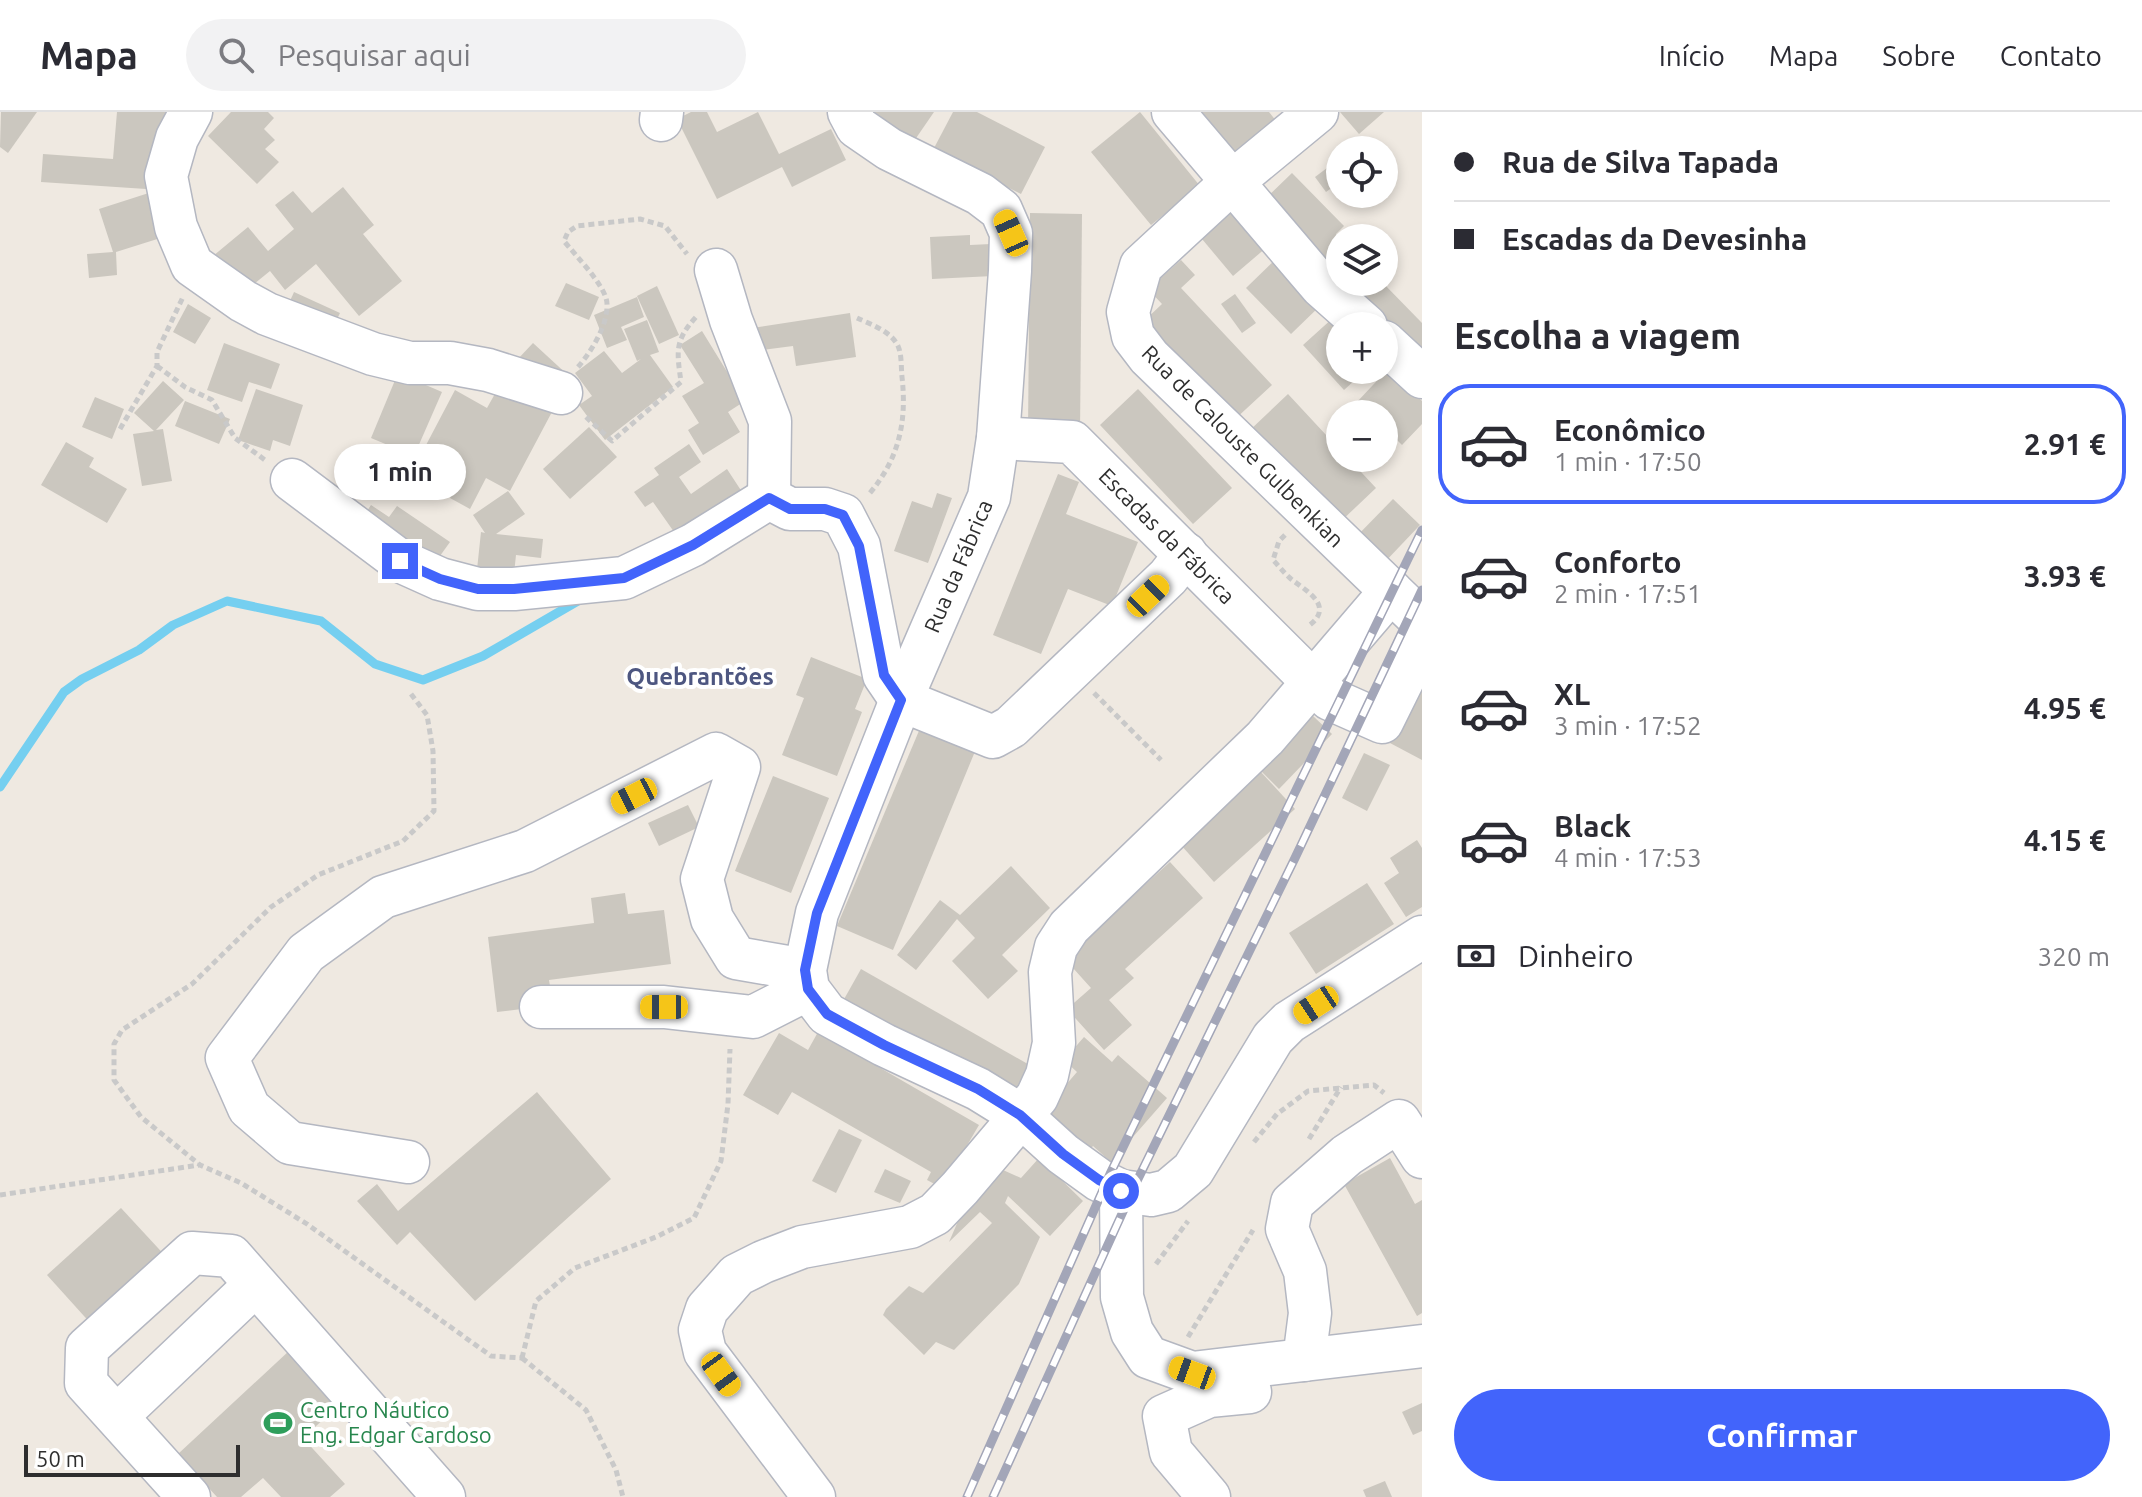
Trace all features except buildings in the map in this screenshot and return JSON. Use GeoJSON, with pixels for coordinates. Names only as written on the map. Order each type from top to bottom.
{"type":"FeatureCollection","features":[{"type":"Feature","properties":{"kind":"street"},"geometry":{"type":"LineString","coordinates":[[191,112],[177,138],[166,176],[176,227],[192,265],[267,314],[373,354],[410,363],[450,363],[488,370],[561,393]]}},
{"type":"Feature","properties":{"kind":"street","name":"Rua da Fábrica"},"geometry":{"type":"LineString","coordinates":[[806,980],[817,913],[901,700],[989,497],[998,438],[1011,233],[1001,210],[980,194],[889,149],[857,127],[849,112]]}},
{"type":"Feature","properties":{"kind":"street"},"geometry":{"type":"LineString","coordinates":[[1173,112],[1321,286],[1350,312]]}},
{"type":"Feature","properties":{"kind":"street","name":"Rua de Calouste Gulbenkian"},"geometry":{"type":"LineString","coordinates":[[1317,112],[1232,182],[1141,266],[1128,312],[1133,336],[1149,357],[1422,621]]}},
{"type":"Feature","properties":{"kind":"street"},"geometry":{"type":"LineString","coordinates":[[706,287],[731,320],[770,421],[769,498]]}},
{"type":"Feature","properties":{"kind":"street"},"geometry":{"type":"LineString","coordinates":[[1398,355],[1422,377]]}},
{"type":"Feature","properties":{"kind":"street","name":"Escadas da Fábrica"},"geometry":{"type":"LineString","coordinates":[[998,438],[1072,442],[1314,681]]}},
{"type":"Feature","properties":{"kind":"street"},"geometry":{"type":"LineString","coordinates":[[292,480],[400,561],[440,579],[478,589],[514,589],[624,578],[693,545],[769,498]]}},
{"type":"Feature","properties":{"kind":"street"},"geometry":{"type":"LineString","coordinates":[[769,498],[790,509],[825,509],[843,515],[859,546],[884,675],[901,700],[993,737],[1021,718],[1168,577],[1186,554]]}},
{"type":"Feature","properties":{"kind":"street"},"geometry":{"type":"LineString","coordinates":[[814,1497],[705,1352],[700,1330],[707,1309],[737,1275],[763,1262],[802,1247],[910,1227],[935,1214],[960,1188],[1037,1097],[1047,1075],[1054,1043],[1050,972],[1056,947],[1069,927],[1265,738],[1391,591]]}},
{"type":"Feature","properties":{"kind":"street"},"geometry":{"type":"LineString","coordinates":[[1314,681],[1330,699],[1382,722],[1422,641]]}},
{"type":"Feature","properties":{"kind":"street"},"geometry":{"type":"LineString","coordinates":[[408,1162],[290,1143],[249,1108],[227,1058],[306,953],[383,897],[525,851],[716,754],[739,767],[702,879],[712,919],[736,958],[806,980],[827,1014],[884,1045],[978,1089],[1020,1115],[1063,1154],[1099,1180],[1121,1191],[1151,1195],[1168,1191],[1193,1170],[1273,1038],[1289,1022],[1422,937]]}},
{"type":"Feature","properties":{"kind":"street"},"geometry":{"type":"LineString","coordinates":[[541,1007],[664,1007],[753,1017],[806,980]]}},
{"type":"Feature","properties":{"kind":"street"},"geometry":{"type":"LineString","coordinates":[[1304,1360],[1310,1313],[1305,1271],[1287,1229],[1292,1203],[1347,1155],[1399,1121],[1422,1157]]}},
{"type":"Feature","properties":{"kind":"street"},"geometry":{"type":"LineString","coordinates":[[1121,1191],[1122,1297],[1132,1332],[1148,1357],[1192,1373],[1422,1346]]}},
{"type":"Feature","properties":{"kind":"street"},"geometry":{"type":"LineString","coordinates":[[189,1497],[86,1383],[87,1348],[192,1253],[231,1256],[444,1497]]}},
{"type":"Feature","properties":{"kind":"street"},"geometry":{"type":"LineString","coordinates":[[117,1416],[255,1285]]}},
{"type":"Feature","properties":{"kind":"street"},"geometry":{"type":"LineString","coordinates":[[1209,1497],[1171,1452],[1164,1416],[1209,1396],[1422,1373]]}},
{"type":"Feature","properties":{"kind":"path"},"geometry":{"type":"LineString","coordinates":[[640,219],[665,226],[706,287],[697,316],[684,330],[677,348],[681,382],[612,441],[561,393],[596,346],[607,304],[602,289],[564,241],[568,232],[577,226],[640,219]]}},
{"type":"Feature","properties":{"kind":"path"},"geometry":{"type":"LineString","coordinates":[[120,429],[157,366],[157,352],[184,295],[192,265]]}},
{"type":"Feature","properties":{"kind":"path"},"geometry":{"type":"LineString","coordinates":[[843,515],[866,497],[882,478],[898,448],[904,424],[897,345],[883,331],[857,318]]}},
{"type":"Feature","properties":{"kind":"path"},"geometry":{"type":"LineString","coordinates":[[157,366],[185,387],[212,400],[235,438],[292,480]]}},
{"type":"Feature","properties":{"kind":"path"},"geometry":{"type":"LineString","coordinates":[[1278,647],[1316,621],[1320,609],[1314,596],[1273,560],[1279,541],[1309,512]]}},
{"type":"Feature","properties":{"kind":"path"},"geometry":{"type":"LineString","coordinates":[[411,694],[427,715],[433,751],[434,811],[403,841],[318,875],[271,907],[192,984],[122,1030],[114,1044],[114,1080],[141,1117],[200,1165],[241,1183],[307,1224],[491,1356],[522,1358],[586,1410],[616,1470],[623,1497]]}},
{"type":"Feature","properties":{"kind":"path"},"geometry":{"type":"LineString","coordinates":[[1113,712],[1161,760]]}},
{"type":"Feature","properties":{"kind":"path"},"geometry":{"type":"LineString","coordinates":[[522,1358],[536,1301],[575,1268],[656,1237],[694,1218],[721,1161],[728,1104],[730,1041],[753,1017]]}},
{"type":"Feature","properties":{"kind":"path"},"geometry":{"type":"LineString","coordinates":[[1308,1091],[1374,1085],[1391,1099],[1399,1121]]}},
{"type":"Feature","properties":{"kind":"path"},"geometry":{"type":"LineString","coordinates":[[0,1195],[200,1165]]}},
{"type":"Feature","properties":{"kind":"path"},"geometry":{"type":"LineString","coordinates":[[1170,1365],[1255,1227]]}},
{"type":"Feature","properties":{"kind":"waterway"},"geometry":{"type":"LineString","coordinates":[[0,787],[64,692],[82,679],[139,650],[173,625],[227,601],[321,621],[375,664],[423,680],[483,656],[583,598]]}},
{"type":"Feature","properties":{"kind":"railway"},"geometry":{"type":"LineString","coordinates":[[967,1497],[1110,1174],[1422,530]]}},
{"type":"Feature","properties":{"kind":"railway"},"geometry":{"type":"LineString","coordinates":[[993,1497],[1136,1183],[1422,590]]}},
{"type":"Feature","properties":{"kind":"place","name":"Centro Náutico Eng. Edgar Cardoso"},"geometry":{"type":"Point","coordinates":[278,1423]}},
{"type":"Feature","properties":{"kind":"district","name":"Quebrantões"},"geometry":{"type":"Point","coordinates":[700,677]}},
{"type":"Feature","properties":{"kind":"route"},"geometry":{"type":"LineString","coordinates":[[400,561],[440,579],[478,589],[514,589],[624,578],[693,545],[769,498],[790,509],[825,509],[843,515],[859,546],[884,675],[901,700],[817,913],[805,970],[808,989],[827,1014],[884,1045],[978,1089],[1020,1115],[1063,1154],[1099,1180],[1121,1191]]}}]}
